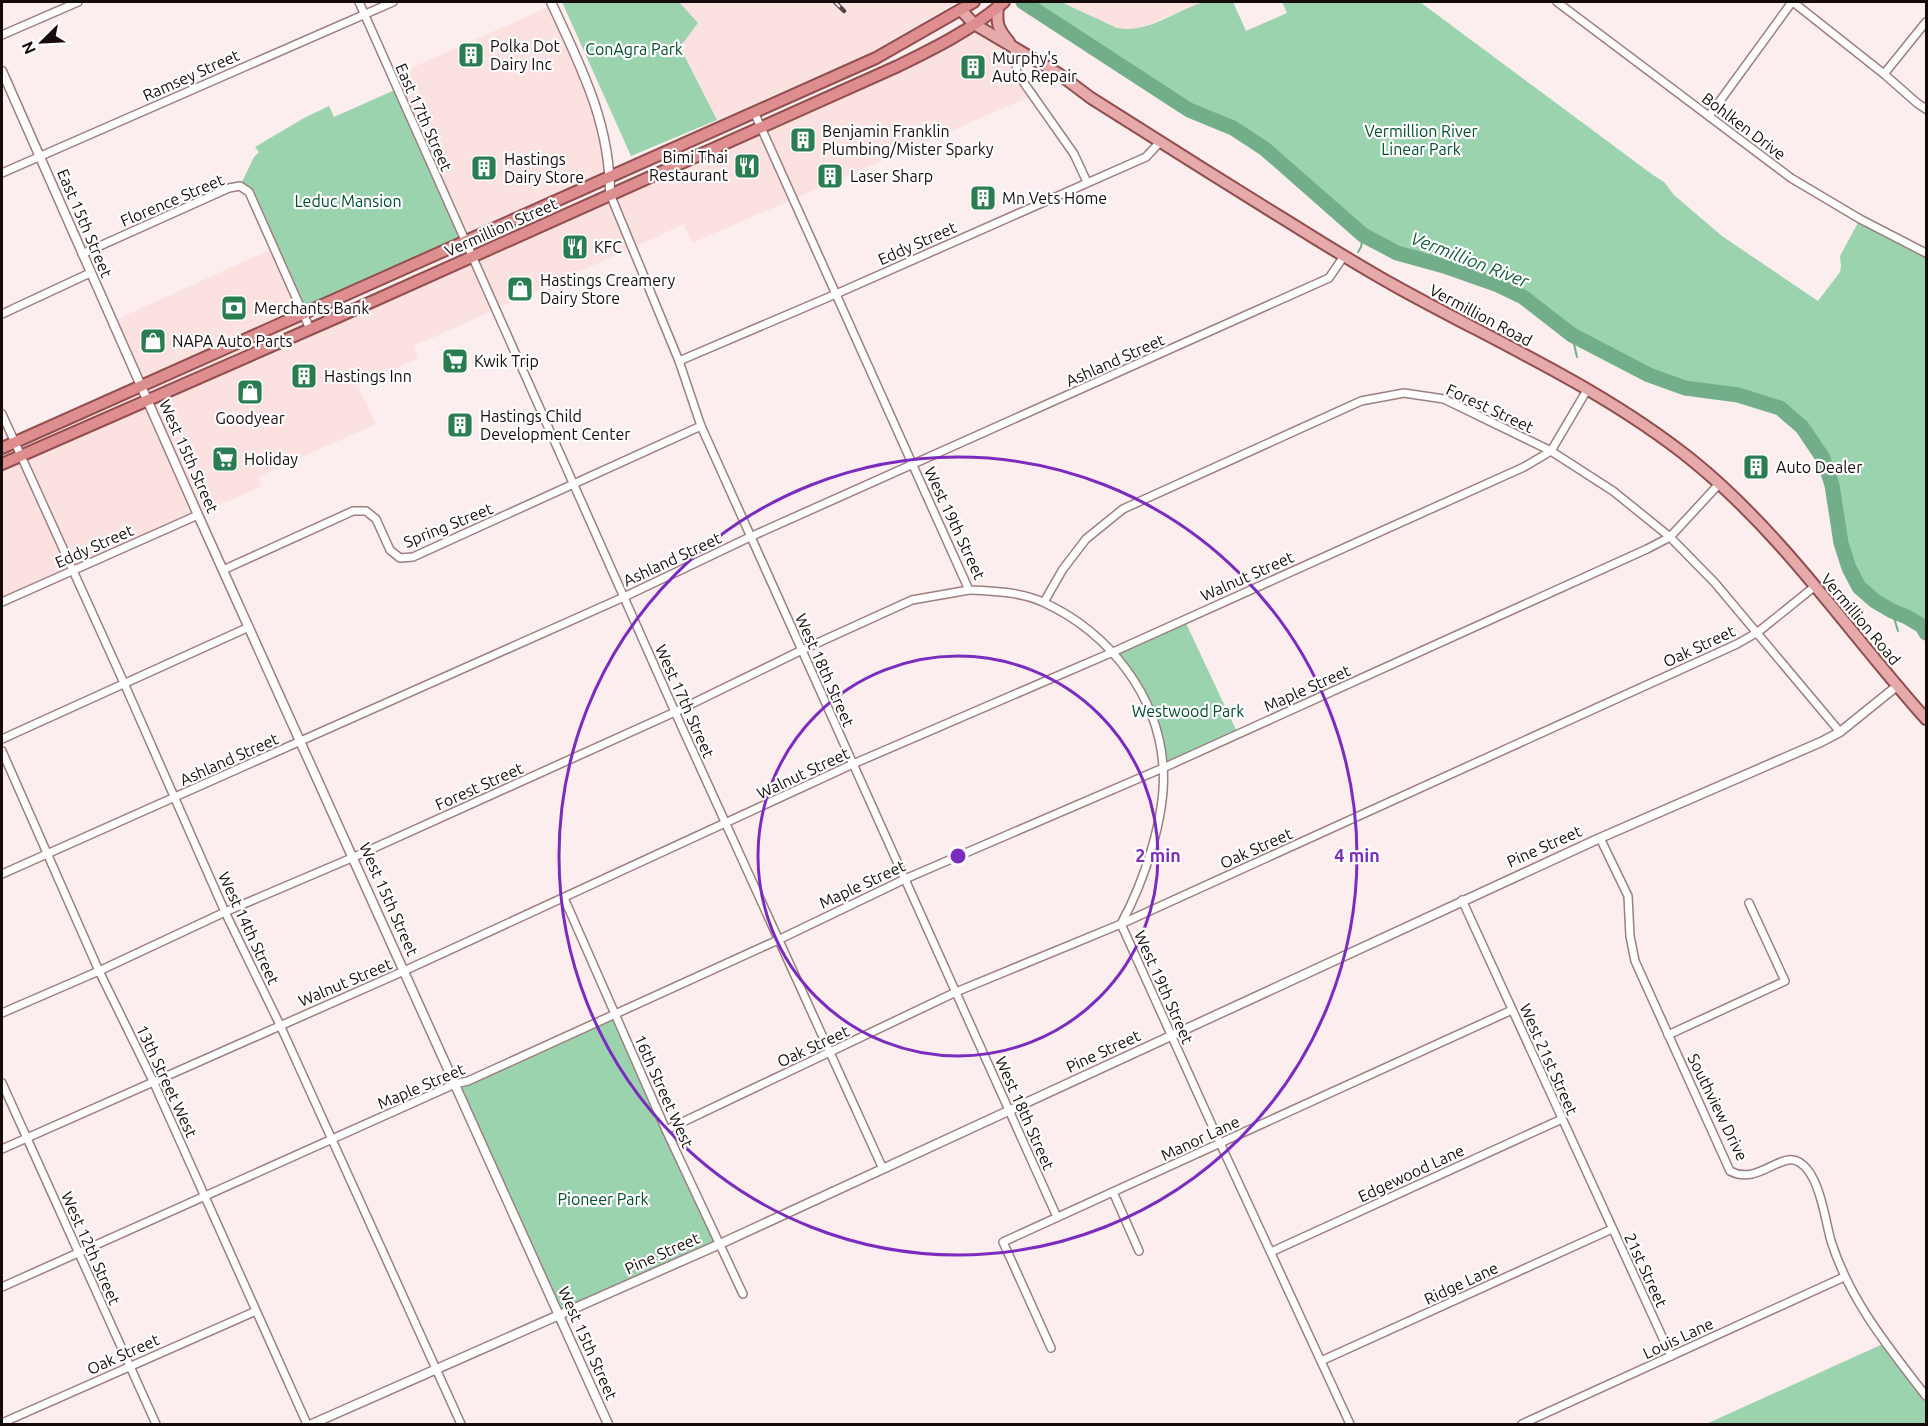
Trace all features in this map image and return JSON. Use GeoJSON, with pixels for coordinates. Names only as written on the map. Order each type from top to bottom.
{"type":"FeatureCollection","features":[{"type":"Feature","properties":{"kind":"highway","name":"Vermillion Street"},"geometry":{"type":"LineString","coordinates":[[2,448],[876,58],[974,2]]}},
{"type":"Feature","properties":{"kind":"highway","name":"Vermillion Street"},"geometry":{"type":"LineString","coordinates":[[2,464],[898,66],[974,24],[1001,4]]}},
{"type":"Feature","properties":{"kind":"main road"},"geometry":{"type":"LineString","coordinates":[[1001,4],[997,20],[999,29],[1014,47]]}},
{"type":"Feature","properties":{"kind":"main road","name":"Vermillion Road"},"geometry":{"type":"LineString","coordinates":[[961,10],[974,24],[1059,74],[1091,98],[1344,256],[1394,286],[1587,390],[1657,434],[1719,484],[1778,544],[1926,719]]}},
{"type":"Feature","properties":{"kind":"street"},"geometry":{"type":"LineString","coordinates":[[2,35],[78,2]]}},
{"type":"Feature","properties":{"kind":"street","name":"East 17th Street"},"geometry":{"type":"LineString","coordinates":[[359,2],[466,242]]}},
{"type":"Feature","properties":{"kind":"street","name":"Ramsey Street"},"geometry":{"type":"LineString","coordinates":[[2,173],[393,2]]}},
{"type":"Feature","properties":{"kind":"street"},"geometry":{"type":"LineString","coordinates":[[551,2],[590,89],[606,142],[610,194]]}},
{"type":"Feature","properties":{"kind":"street","name":"Bohlken Drive"},"geometry":{"type":"LineString","coordinates":[[1557,2],[1800,184],[1860,219],[1926,253]]}},
{"type":"Feature","properties":{"kind":"street"},"geometry":{"type":"LineString","coordinates":[[1709,116],[1793,2],[1926,109]]}},
{"type":"Feature","properties":{"kind":"street"},"geometry":{"type":"LineString","coordinates":[[1884,74],[1926,22]]}},
{"type":"Feature","properties":{"kind":"street"},"geometry":{"type":"LineString","coordinates":[[1014,47],[1017,73],[1074,154],[1088,182]]}},
{"type":"Feature","properties":{"kind":"street","name":"East 15th Street"},"geometry":{"type":"LineString","coordinates":[[2,71],[142,386]]}},
{"type":"Feature","properties":{"kind":"street","name":"West 19th Street"},"geometry":{"type":"LineString","coordinates":[[754,112],[969,590],[1006,592],[1044,602],[1081,623],[1125,666],[1148,706],[1161,749],[1163,768],[1158,822],[1133,901],[1121,924],[1350,1425]]}},
{"type":"Feature","properties":{"kind":"street","name":"Eddy Street"},"geometry":{"type":"LineString","coordinates":[[679,361],[1146,157],[1160,142]]}},
{"type":"Feature","properties":{"kind":"street","name":"Florence Street"},"geometry":{"type":"LineString","coordinates":[[82,254],[229,188],[240,186],[249,192],[303,314]]}},
{"type":"Feature","properties":{"kind":"street","name":"West 18th Street"},"geometry":{"type":"LineString","coordinates":[[610,194],[679,361],[701,426],[1057,1218]]}},
{"type":"Feature","properties":{"kind":"street","name":"West 17th Street"},"geometry":{"type":"LineString","coordinates":[[466,242],[675,712],[883,1170]]}},
{"type":"Feature","properties":{"kind":"street","name":"Ashland Street"},"geometry":{"type":"LineString","coordinates":[[2,874],[1329,279],[1344,256]]}},
{"type":"Feature","properties":{"kind":"street"},"geometry":{"type":"LineString","coordinates":[[2,314],[90,273]]}},
{"type":"Feature","properties":{"kind":"street"},"geometry":{"type":"LineString","coordinates":[[303,314],[310,329]]}},
{"type":"Feature","properties":{"kind":"street","name":"West 15th Street"},"geometry":{"type":"LineString","coordinates":[[142,386],[608,1425]]}},
{"type":"Feature","properties":{"kind":"street"},"geometry":{"type":"LineString","coordinates":[[1551,451],[1587,390]]}},
{"type":"Feature","properties":{"kind":"street","name":"Forest Street"},"geometry":{"type":"LineString","coordinates":[[1044,602],[1063,569],[1086,539],[1123,509],[1361,401],[1404,393],[1444,399],[1551,451],[1613,491],[1670,537],[1758,632],[1840,732]]}},
{"type":"Feature","properties":{"kind":"street","name":"West 14th Street"},"geometry":{"type":"LineString","coordinates":[[2,414],[225,912],[280,1025],[461,1425]]}},
{"type":"Feature","properties":{"kind":"street","name":"Spring Street"},"geometry":{"type":"LineString","coordinates":[[223,570],[353,511],[366,511],[375,519],[390,550],[400,558],[413,557],[701,426]]}},
{"type":"Feature","properties":{"kind":"street","name":"Walnut Street"},"geometry":{"type":"LineString","coordinates":[[2,1149],[404,971],[853,764],[1113,652],[1524,466],[1551,451]]}},
{"type":"Feature","properties":{"kind":"street","name":"Maple Street"},"geometry":{"type":"LineString","coordinates":[[2,1287],[455,1084],[468,1081],[615,1015],[904,879],[1163,768],[1670,537],[1719,484]]}},
{"type":"Feature","properties":{"kind":"street","name":"Eddy Street"},"geometry":{"type":"LineString","coordinates":[[2,602],[198,515]]}},
{"type":"Feature","properties":{"kind":"street","name":"Oak Street"},"geometry":{"type":"LineString","coordinates":[[666,1130],[956,992],[1121,924],[1737,644],[1758,632],[1814,587]]}},
{"type":"Feature","properties":{"kind":"street","name":"Forest Street"},"geometry":{"type":"LineString","coordinates":[[2,1013],[675,712],[912,600],[969,590]]}},
{"type":"Feature","properties":{"kind":"street"},"geometry":{"type":"LineString","coordinates":[[2,739],[249,627]]}},
{"type":"Feature","properties":{"kind":"street","name":"Pine Street"},"geometry":{"type":"LineString","coordinates":[[312,1425],[883,1170],[1462,900],[1821,742],[1840,732],[1897,686]]}},
{"type":"Feature","properties":{"kind":"street","name":"13th Street West"},"geometry":{"type":"LineString","coordinates":[[2,751],[99,970],[153,1081],[307,1425]]}},
{"type":"Feature","properties":{"kind":"street","name":"Southview Drive"},"geometry":{"type":"LineString","coordinates":[[1600,838],[1628,896],[1630,936],[1635,961],[1730,1171],[1738,1175],[1749,1176],[1788,1160],[1799,1162],[1809,1171],[1820,1194],[1831,1241],[1844,1277],[1885,1342],[1926,1396]]}},
{"type":"Feature","properties":{"kind":"street","name":"16th Street West"},"geometry":{"type":"LineString","coordinates":[[564,898],[666,1130],[742,1294]]}},
{"type":"Feature","properties":{"kind":"street","name":"West 21st Street"},"geometry":{"type":"LineString","coordinates":[[1462,900],[1612,1229]]}},
{"type":"Feature","properties":{"kind":"street"},"geometry":{"type":"LineString","coordinates":[[1668,1035],[1785,981],[1749,903]]}},
{"type":"Feature","properties":{"kind":"street","name":"Manor Lane"},"geometry":{"type":"LineString","coordinates":[[1051,1348],[1003,1242],[1512,1010]]}},
{"type":"Feature","properties":{"kind":"street","name":"West 12th Street"},"geometry":{"type":"LineString","coordinates":[[2,1083],[156,1425]]}},
{"type":"Feature","properties":{"kind":"street","name":"Edgewood Lane"},"geometry":{"type":"LineString","coordinates":[[1271,1252],[1562,1119]]}},
{"type":"Feature","properties":{"kind":"street"},"geometry":{"type":"LineString","coordinates":[[1113,1192],[1139,1251]]}},
{"type":"Feature","properties":{"kind":"street","name":"21st Street"},"geometry":{"type":"LineString","coordinates":[[1612,1229],[1671,1356]]}},
{"type":"Feature","properties":{"kind":"street","name":"Ridge Lane"},"geometry":{"type":"LineString","coordinates":[[1321,1361],[1612,1229]]}},
{"type":"Feature","properties":{"kind":"street","name":"Louis Lane"},"geometry":{"type":"LineString","coordinates":[[1522,1425],[1844,1277]]}},
{"type":"Feature","properties":{"kind":"street","name":"Oak Street"},"geometry":{"type":"LineString","coordinates":[[2,1423],[256,1311]]}},
{"type":"Feature","properties":{"kind":"shaded area"},"geometry":{"type":"Polygon","coordinates":[[[679,2],[956,2],[877,50],[717,120],[680,46],[679,2]]]}},
{"type":"Feature","properties":{"kind":"shaded area"},"geometry":{"type":"Polygon","coordinates":[[[1061,2],[1205,2],[1142,27],[1126,30],[1061,2]]]}},
{"type":"Feature","properties":{"kind":"shaded area"},"geometry":{"type":"Polygon","coordinates":[[[553,5],[590,89],[610,177],[466,242],[391,77],[553,5]]]}},
{"type":"Feature","properties":{"kind":"shaded area"},"geometry":{"type":"Polygon","coordinates":[[[974,24],[1014,47],[1017,73],[1034,95],[692,243],[683,225],[414,346],[419,358],[358,386],[376,424],[258,477],[262,486],[2,602],[2,448],[142,386],[113,321],[273,248],[310,328],[760,127],[974,24]]]}},
{"type":"Feature","properties":{"kind":"green space","name":"ConAgra Park"},"geometry":{"type":"Polygon","coordinates":[[[562,2],[679,2],[698,23],[680,47],[717,120],[631,156],[562,2]]]}},
{"type":"Feature","properties":{"kind":"green space","name":"Vermillion River Linear Park"},"geometry":{"type":"Polygon","coordinates":[[[1023,2],[1061,2],[1117,28],[1128,29],[1151,25],[1204,2],[1233,2],[1246,31],[1287,13],[1282,2],[1420,2],[1664,182],[1674,195],[1722,236],[1818,301],[1840,272],[1840,256],[1860,219],[1926,253],[1926,633],[1922,626],[1875,601],[1859,587],[1849,568],[1841,543],[1832,485],[1823,458],[1802,427],[1780,408],[1738,395],[1685,388],[1649,375],[1572,335],[1522,297],[1498,285],[1444,266],[1397,253],[1363,235],[1265,149],[1233,128],[1189,110],[1023,2]]]}},
{"type":"Feature","properties":{"kind":"green space","name":"Leduc Mansion"},"geometry":{"type":"Polygon","coordinates":[[[397,89],[466,242],[303,314],[249,192],[240,186],[254,157],[259,152],[255,147],[329,106],[334,117],[397,89]]]}},
{"type":"Feature","properties":{"kind":"green space","name":"Westwood Park"},"geometry":{"type":"Polygon","coordinates":[[[1184,619],[1238,734],[1163,768],[1148,706],[1113,652],[1184,619]]]}},
{"type":"Feature","properties":{"kind":"green space","name":"Pioneer Park"},"geometry":{"type":"Polygon","coordinates":[[[615,1015],[720,1244],[560,1315],[455,1084],[615,1015]]]}},
{"type":"Feature","properties":{"kind":"green space"},"geometry":{"type":"Polygon","coordinates":[[[1885,1343],[1926,1396],[1926,1424],[1706,1424],[1885,1343]]]}},
{"type":"Feature","properties":{"kind":"waterway","name":"Vermillion River"},"geometry":{"type":"LineString","coordinates":[[1023,2],[1189,110],[1233,128],[1265,149],[1363,235],[1397,253],[1444,266],[1498,285],[1523,297],[1572,335],[1649,375],[1685,388],[1738,395],[1780,408],[1802,427],[1823,458],[1832,485],[1841,543],[1849,568],[1859,587],[1875,601],[1922,626],[1926,633]]}},
{"type":"Feature","properties":{"kind":"waterway"},"geometry":{"type":"LineString","coordinates":[[1358,252],[1363,235]]}},
{"type":"Feature","properties":{"kind":"waterway"},"geometry":{"type":"LineString","coordinates":[[1572,335],[1577,357]]}},
{"type":"Feature","properties":{"kind":"waterway"},"geometry":{"type":"LineString","coordinates":[[1892,611],[1898,631]]}},
{"type":"Feature","properties":{"kind":"railway"},"geometry":{"type":"LineString","coordinates":[[835,2],[844,11]]}},
{"type":"Feature","properties":{"kind":"place","name":"Polka Dot Dairy Inc"},"geometry":{"type":"Point","coordinates":[471,55]}},
{"type":"Feature","properties":{"kind":"place","name":"Murphy's Auto Repair"},"geometry":{"type":"Point","coordinates":[973,67]}},
{"type":"Feature","properties":{"kind":"place","name":"Benjamin Franklin Plumbing/Mister Sparky"},"geometry":{"type":"Point","coordinates":[803,140]}},
{"type":"Feature","properties":{"kind":"place","name":"Bimi Thai Restaurant"},"geometry":{"type":"Point","coordinates":[747,166]}},
{"type":"Feature","properties":{"kind":"place","name":"Hastings Dairy Store"},"geometry":{"type":"Point","coordinates":[484,168]}},
{"type":"Feature","properties":{"kind":"place","name":"Laser Sharp"},"geometry":{"type":"Point","coordinates":[830,176]}},
{"type":"Feature","properties":{"kind":"place","name":"Mn Vets Home"},"geometry":{"type":"Point","coordinates":[983,198]}},
{"type":"Feature","properties":{"kind":"place","name":"KFC"},"geometry":{"type":"Point","coordinates":[575,247]}},
{"type":"Feature","properties":{"kind":"place","name":"Hastings Creamery Dairy Store"},"geometry":{"type":"Point","coordinates":[520,289]}},
{"type":"Feature","properties":{"kind":"place","name":"Merchants Bank"},"geometry":{"type":"Point","coordinates":[234,308]}},
{"type":"Feature","properties":{"kind":"place","name":"NAPA Auto Parts"},"geometry":{"type":"Point","coordinates":[153,341]}},
{"type":"Feature","properties":{"kind":"place","name":"Kwik Trip"},"geometry":{"type":"Point","coordinates":[455,361]}},
{"type":"Feature","properties":{"kind":"place","name":"Hastings Inn"},"geometry":{"type":"Point","coordinates":[304,376]}},
{"type":"Feature","properties":{"kind":"place","name":"Goodyear"},"geometry":{"type":"Point","coordinates":[250,392]}},
{"type":"Feature","properties":{"kind":"place","name":"Hastings Child Development Center"},"geometry":{"type":"Point","coordinates":[460,425]}},
{"type":"Feature","properties":{"kind":"place","name":"Holiday"},"geometry":{"type":"Point","coordinates":[225,459]}},
{"type":"Feature","properties":{"kind":"place","name":"Auto Dealer"},"geometry":{"type":"Point","coordinates":[1756,467]}}]}
